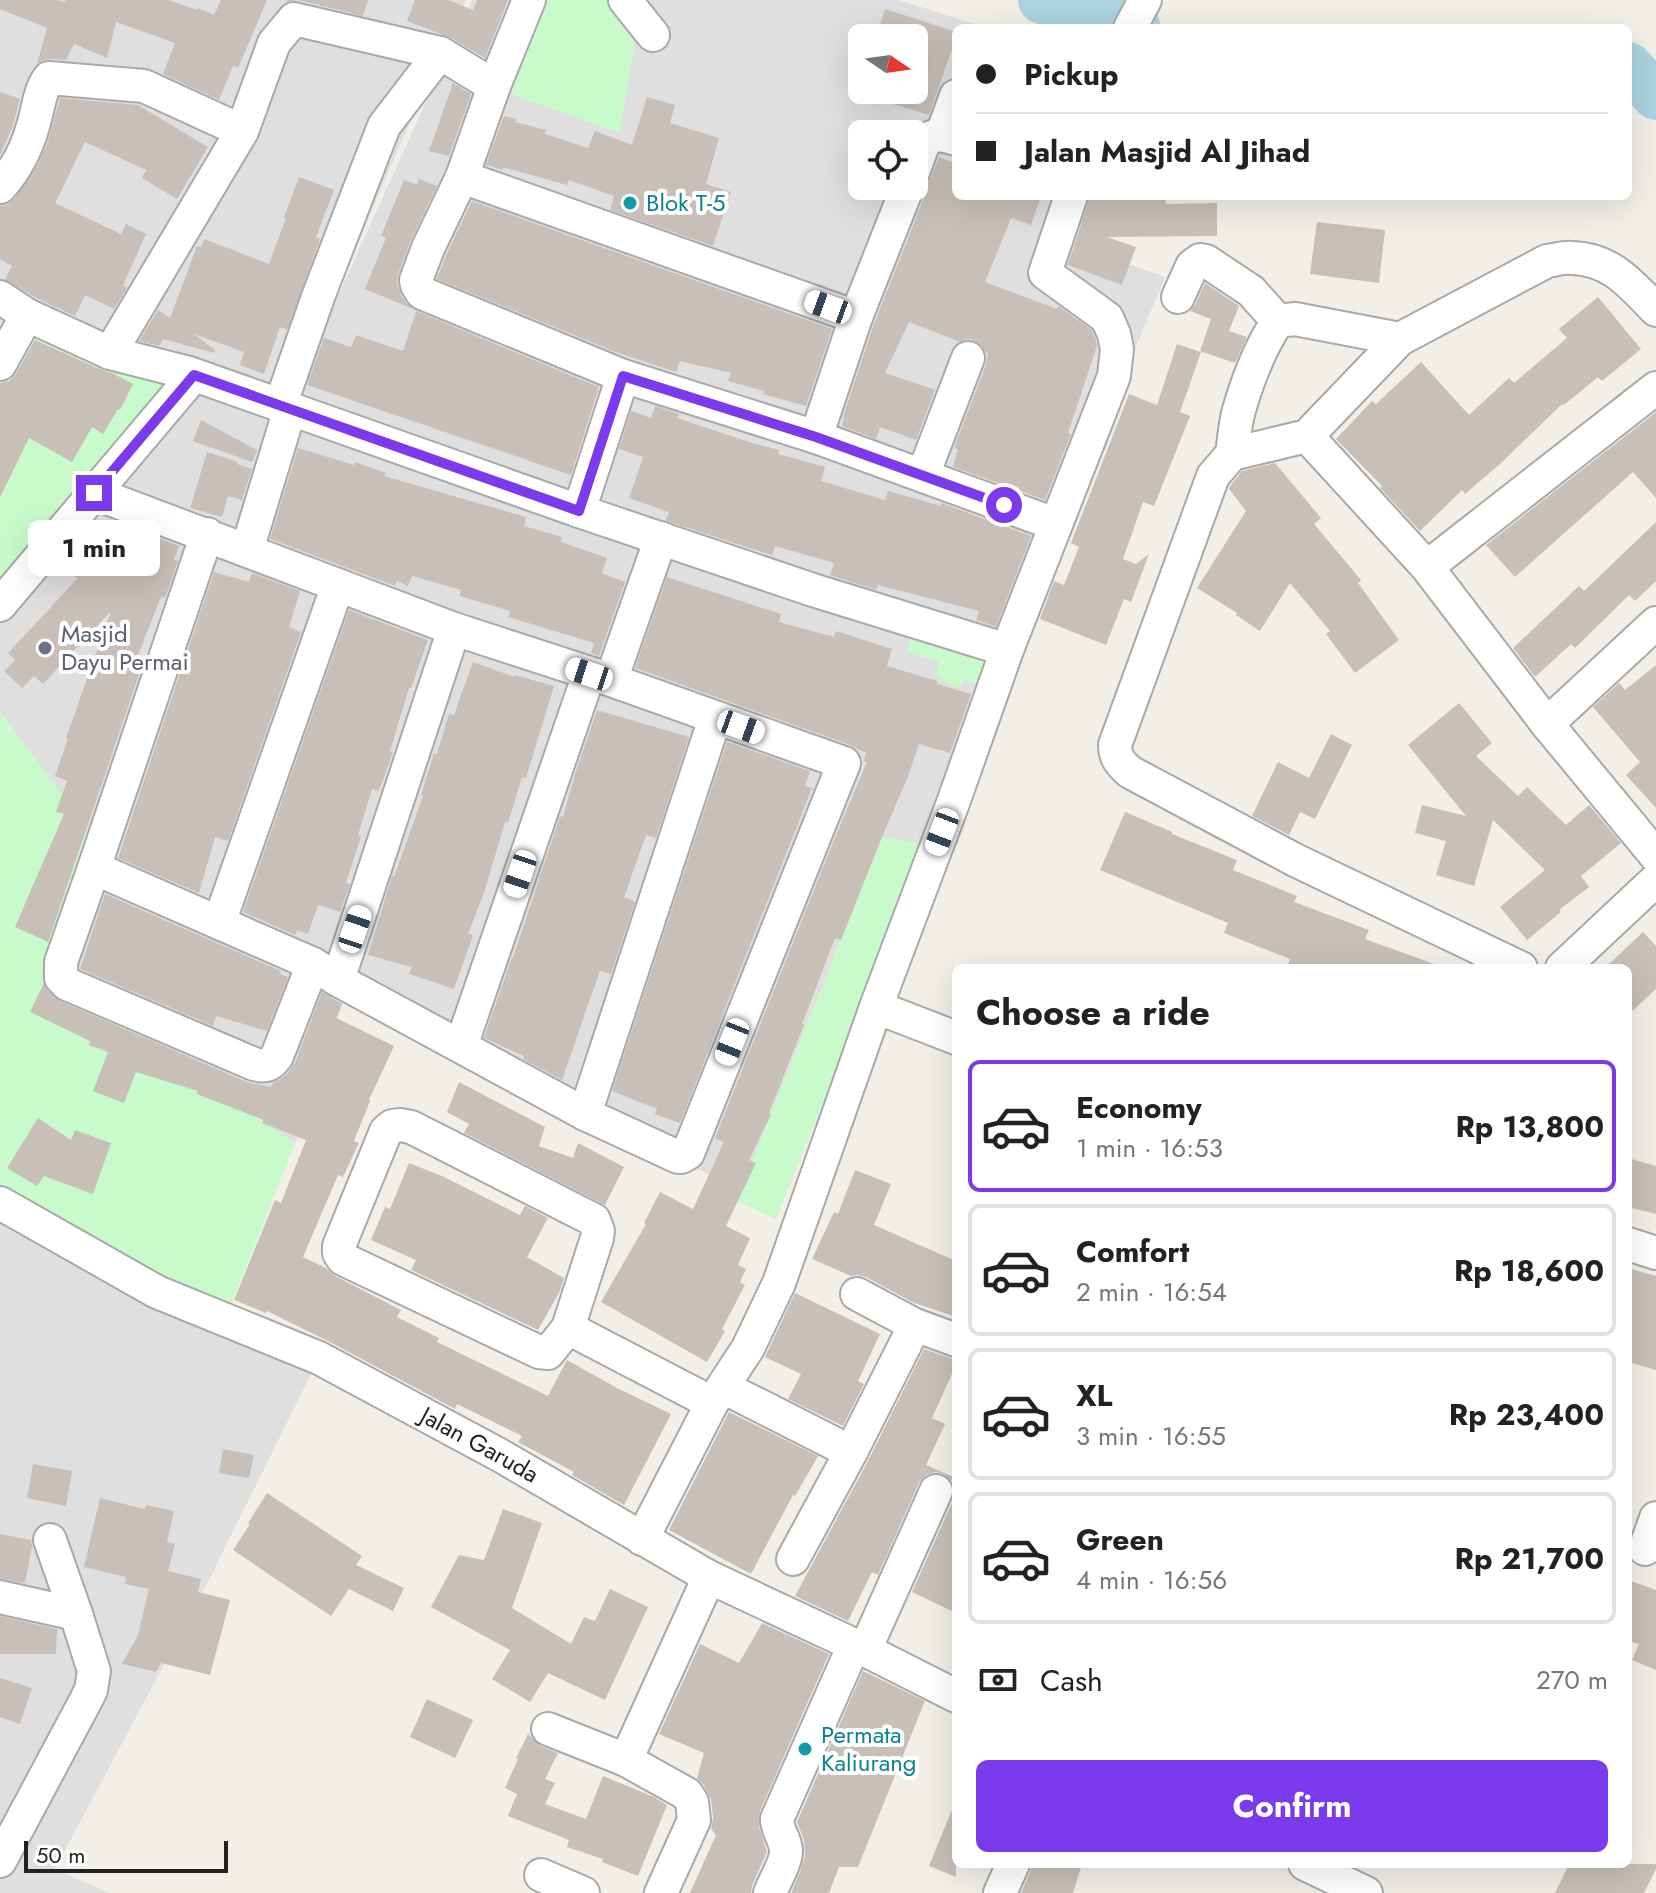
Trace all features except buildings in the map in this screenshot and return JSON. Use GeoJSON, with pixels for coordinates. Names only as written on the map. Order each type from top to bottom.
{"type":"FeatureCollection","features":[{"type":"Feature","properties":{"kind":"street"},"geometry":{"type":"LineString","coordinates":[[529,0],[462,177],[416,280],[422,293],[623,376],[816,437],[1055,524]]}},
{"type":"Feature","properties":{"kind":"street"},"geometry":{"type":"LineString","coordinates":[[625,0],[653,35]]}},
{"type":"Feature","properties":{"kind":"street"},"geometry":{"type":"LineString","coordinates":[[1132,24],[1145,0]]}},
{"type":"Feature","properties":{"kind":"street"},"geometry":{"type":"LineString","coordinates":[[110,353],[242,131],[274,43],[299,10],[440,53],[494,86]]}},
{"type":"Feature","properties":{"kind":"street"},"geometry":{"type":"LineString","coordinates":[[247,550],[318,297],[384,126],[440,53]]}},
{"type":"Feature","properties":{"kind":"street"},"geometry":{"type":"LineString","coordinates":[[0,187],[24,150],[49,78],[144,86],[242,131]]}},
{"type":"Feature","properties":{"kind":"street"},"geometry":{"type":"LineString","coordinates":[[928,139],[949,137]]}},
{"type":"Feature","properties":{"kind":"street"},"geometry":{"type":"LineString","coordinates":[[462,177],[856,317]]}},
{"type":"Feature","properties":{"kind":"street"},"geometry":{"type":"LineString","coordinates":[[816,437],[856,317],[902,200]]}},
{"type":"Feature","properties":{"kind":"street"},"geometry":{"type":"LineString","coordinates":[[642,1539],[717,1395],[748,1348],[779,1283],[1007,650],[1114,376],[1117,349],[1107,318],[1045,273],[1070,200]]}},
{"type":"Feature","properties":{"kind":"street"},"geometry":{"type":"LineString","coordinates":[[1232,454],[1307,436],[1400,339],[1547,261],[1572,258],[1600,263],[1622,275],[1656,310]]}},
{"type":"Feature","properties":{"kind":"street"},"geometry":{"type":"LineString","coordinates":[[1178,297],[1192,266],[1200,260],[1206,261],[1251,291],[1278,321]]}},
{"type":"Feature","properties":{"kind":"street"},"geometry":{"type":"LineString","coordinates":[[0,297],[27,315],[110,353],[194,375],[579,511],[813,590],[1007,650]]}},
{"type":"Feature","properties":{"kind":"street"},"geometry":{"type":"LineString","coordinates":[[0,364],[27,315]]}},
{"type":"Feature","properties":{"kind":"street"},"geometry":{"type":"LineString","coordinates":[[1400,339],[1295,319],[1278,321],[1269,334],[1238,412],[1232,454],[1213,476],[1115,745],[1115,753],[1130,772],[1295,860],[1513,964]]}},
{"type":"Feature","properties":{"kind":"street"},"geometry":{"type":"LineString","coordinates":[[923,475],[968,358]]}},
{"type":"Feature","properties":{"kind":"street"},"geometry":{"type":"LineString","coordinates":[[0,605],[194,375]]}},
{"type":"Feature","properties":{"kind":"street"},"geometry":{"type":"LineString","coordinates":[[579,511],[623,376]]}},
{"type":"Feature","properties":{"kind":"street"},"geometry":{"type":"LineString","coordinates":[[1427,567],[1656,388]]}},
{"type":"Feature","properties":{"kind":"street"},"geometry":{"type":"LineString","coordinates":[[1307,436],[1427,567],[1547,724],[1656,856]]}},
{"type":"Feature","properties":{"kind":"street"},"geometry":{"type":"LineString","coordinates":[[94,493],[454,629],[844,763],[688,1153],[681,1157],[585,1114],[325,972],[94,868]]}},
{"type":"Feature","properties":{"kind":"street"},"geometry":{"type":"LineString","coordinates":[[207,534],[61,962],[61,978],[67,984],[254,1064],[265,1066],[272,1063],[325,972],[454,629]]}},
{"type":"Feature","properties":{"kind":"street"},"geometry":{"type":"LineString","coordinates":[[461,1046],[600,677],[661,538]]}},
{"type":"Feature","properties":{"kind":"street"},"geometry":{"type":"LineString","coordinates":[[219,923],[338,585]]}},
{"type":"Feature","properties":{"kind":"street"},"geometry":{"type":"LineString","coordinates":[[1547,724],[1656,623]]}},
{"type":"Feature","properties":{"kind":"street"},"geometry":{"type":"LineString","coordinates":[[585,1114],[715,718]]}},
{"type":"Feature","properties":{"kind":"street"},"geometry":{"type":"LineString","coordinates":[[1566,964],[1656,880]]}},
{"type":"Feature","properties":{"kind":"street"},"geometry":{"type":"LineString","coordinates":[[876,1007],[952,1036]]}},
{"type":"Feature","properties":{"kind":"street"},"geometry":{"type":"LineString","coordinates":[[392,1126],[411,1127],[594,1220],[597,1238],[568,1328],[551,1351],[539,1352],[343,1259],[339,1246],[386,1131],[392,1126]]}},
{"type":"Feature","properties":{"kind":"street","name":"Jalan Garuda"},"geometry":{"type":"LineString","coordinates":[[0,1203],[157,1292],[319,1358],[503,1457],[709,1577],[952,1694]]}},
{"type":"Feature","properties":{"kind":"street"},"geometry":{"type":"LineString","coordinates":[[1632,1245],[1656,1253]]}},
{"type":"Feature","properties":{"kind":"street"},"geometry":{"type":"LineString","coordinates":[[857,1294],[915,1325],[952,1339]]}},
{"type":"Feature","properties":{"kind":"street"},"geometry":{"type":"LineString","coordinates":[[793,1559],[915,1325]]}},
{"type":"Feature","properties":{"kind":"street"},"geometry":{"type":"LineString","coordinates":[[568,1328],[851,1452]]}},
{"type":"Feature","properties":{"kind":"street"},"geometry":{"type":"LineString","coordinates":[[770,1893],[786,1856],[777,1819],[936,1491]]}},
{"type":"Feature","properties":{"kind":"street"},"geometry":{"type":"LineString","coordinates":[[1643,1549],[1656,1518]]}},
{"type":"Feature","properties":{"kind":"street"},"geometry":{"type":"LineString","coordinates":[[0,1861],[91,1690],[94,1671],[50,1540]]}},
{"type":"Feature","properties":{"kind":"street"},"geometry":{"type":"LineString","coordinates":[[626,1760],[709,1577]]}},
{"type":"Feature","properties":{"kind":"street"},"geometry":{"type":"LineString","coordinates":[[0,1597],[76,1614]]}},
{"type":"Feature","properties":{"kind":"street"},"geometry":{"type":"LineString","coordinates":[[548,1729],[626,1760],[687,1794],[692,1802],[694,1820],[661,1893]]}},
{"type":"Feature","properties":{"kind":"street"},"geometry":{"type":"LineString","coordinates":[[1000,1893],[1011,1868]]}},
{"type":"Feature","properties":{"kind":"street"},"geometry":{"type":"LineString","coordinates":[[1313,1868],[1366,1893]]}},
{"type":"Feature","properties":{"kind":"street"},"geometry":{"type":"LineString","coordinates":[[541,1875],[583,1893]]}},
{"type":"Feature","properties":{"kind":"shaded area"},"geometry":{"type":"Polygon","coordinates":[[[0,0],[466,0],[293,392],[214,369],[157,442],[207,385],[288,407],[472,0],[899,0],[974,24],[952,24],[952,200],[1060,200],[1046,235],[1165,277],[777,1207],[344,1000],[295,1143],[68,1038],[0,936],[0,0]]]}},
{"type":"Feature","properties":{"kind":"shaded area"},"geometry":{"type":"Polygon","coordinates":[[[0,1201],[319,1358],[207,1584],[55,1869],[109,1893],[0,1893],[0,1201]]]}},
{"type":"Feature","properties":{"kind":"green space"},"geometry":{"type":"Polygon","coordinates":[[[545,0],[613,0],[637,32],[619,133],[508,93],[545,0]]]}},
{"type":"Feature","properties":{"kind":"green space"},"geometry":{"type":"Polygon","coordinates":[[[0,290],[187,377],[0,620],[0,290]]]}},
{"type":"Feature","properties":{"kind":"green space"},"geometry":{"type":"Polygon","coordinates":[[[915,629],[1002,653],[988,688],[964,679],[959,688],[936,677],[939,662],[906,652],[915,629]]]}},
{"type":"Feature","properties":{"kind":"green space"},"geometry":{"type":"Polygon","coordinates":[[[0,711],[101,846],[67,984],[295,1143],[225,1320],[0,1206],[0,711]]]}},
{"type":"Feature","properties":{"kind":"green space"},"geometry":{"type":"Polygon","coordinates":[[[882,837],[927,845],[776,1219],[736,1201],[882,837]]]}},
{"type":"Feature","properties":{"kind":"waterway"},"geometry":{"type":"LineString","coordinates":[[1042,0],[1123,24]]}},
{"type":"Feature","properties":{"kind":"waterway"},"geometry":{"type":"LineString","coordinates":[[1632,70],[1656,96]]}},
{"type":"Feature","properties":{"kind":"place","name":"Blok T-5"},"geometry":{"type":"Point","coordinates":[630,203]}},
{"type":"Feature","properties":{"kind":"place","name":"Masjid Dayu Permai"},"geometry":{"type":"Point","coordinates":[45,648]}},
{"type":"Feature","properties":{"kind":"place","name":"Permata Kaliurang"},"geometry":{"type":"Point","coordinates":[805,1749]}},
{"type":"Feature","properties":{"kind":"route"},"geometry":{"type":"LineString","coordinates":[[94,493],[194,375],[579,511],[623,376],[816,437],[1004,505]]}}]}
